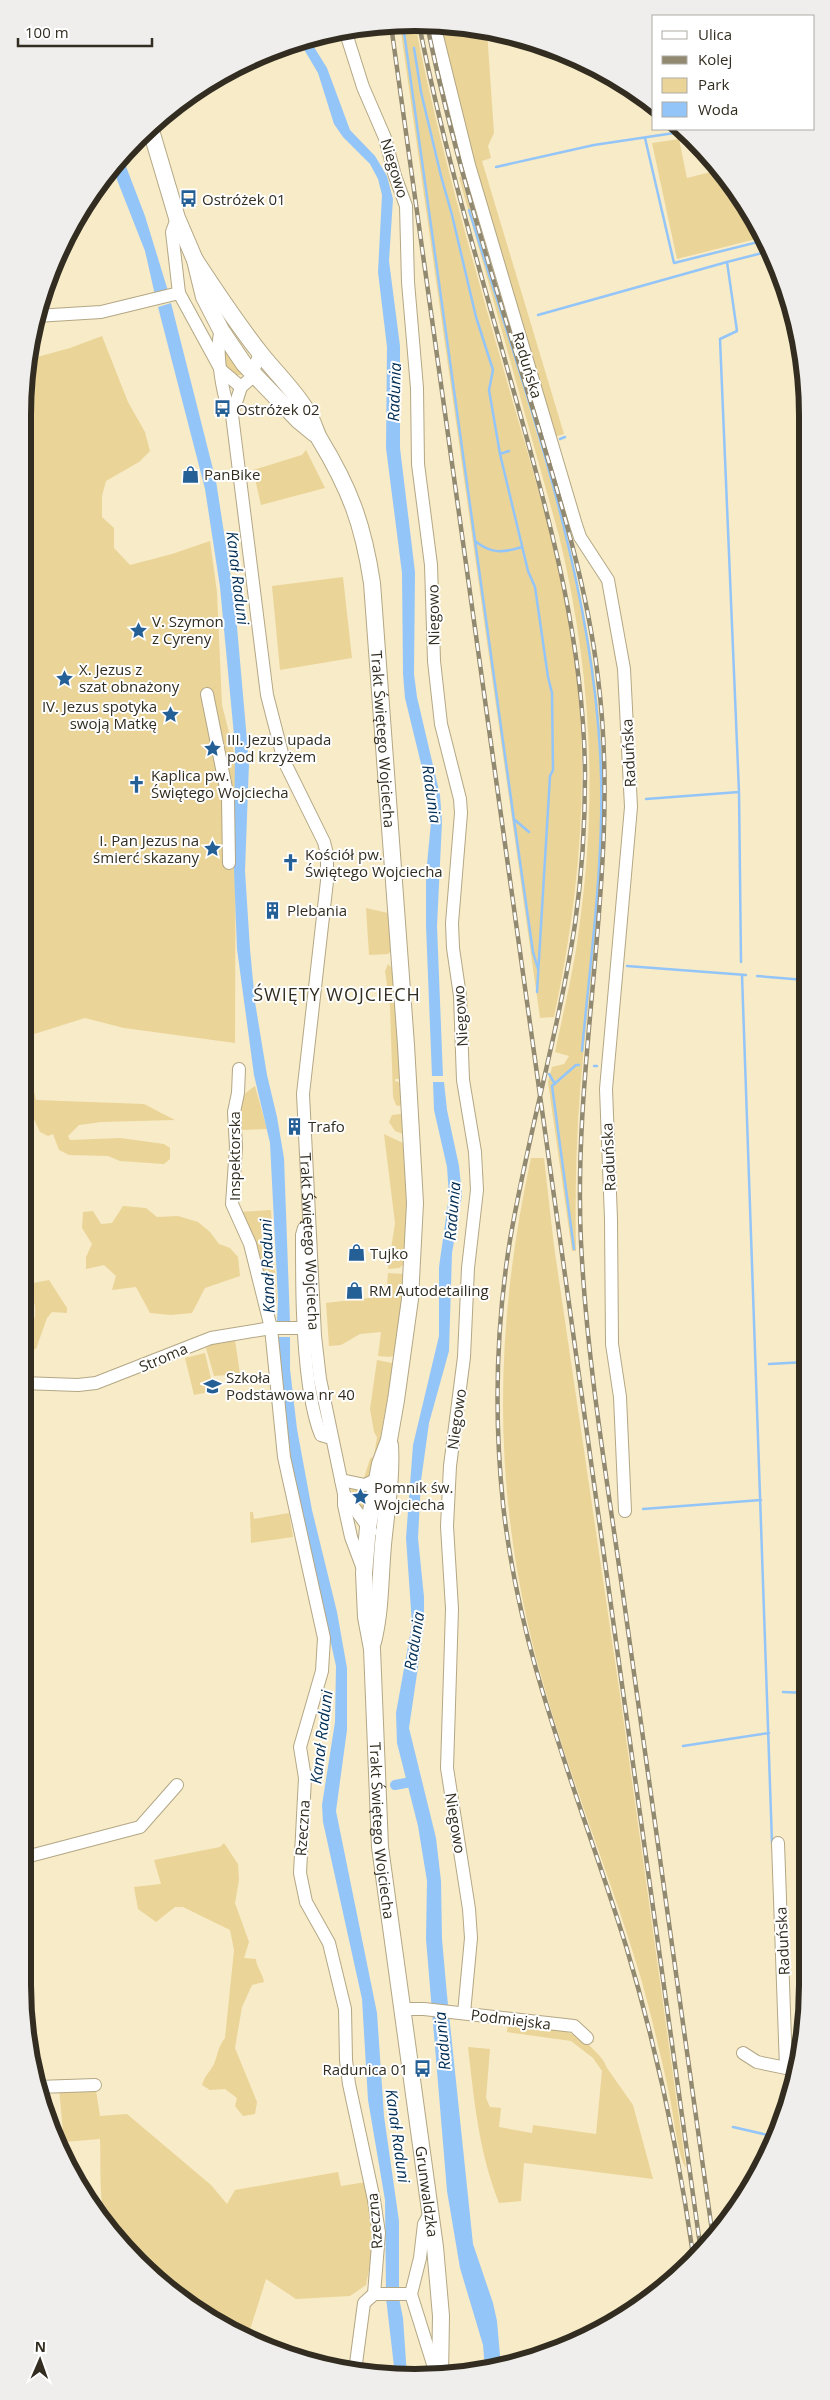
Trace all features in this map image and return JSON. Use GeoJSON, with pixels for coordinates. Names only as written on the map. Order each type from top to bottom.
{"type":"FeatureCollection","features":[{"type":"Feature","properties":{"kind":"main road","name":"Trakt Świętego Wojciecha"},"geometry":{"type":"LineString","coordinates":[[153,135],[178,218],[195,260],[204,297],[221,330],[230,346],[252,373],[298,420],[319,437]]}},
{"type":"Feature","properties":{"kind":"main road","name":"Trakt Świętego Wojciecha"},"geometry":{"type":"LineString","coordinates":[[195,260],[260,352],[308,412],[355,508],[363,534],[372,583],[414,1170],[414,1246],[410,1299],[389,1440],[380,1464],[368,1527],[364,1573],[366,1617],[372,1649],[380,1847],[401,2009]]}},
{"type":"Feature","properties":{"kind":"main road","name":"Trakt Świętego Wojciecha"},"geometry":{"type":"LineString","coordinates":[[372,1649],[379,1617],[391,1466],[389,1440]]}},
{"type":"Feature","properties":{"kind":"main road","name":"Grunwaldzka"},"geometry":{"type":"LineString","coordinates":[[401,2009],[441,2301],[438,2368]]}},
{"type":"Feature","properties":{"kind":"street","name":"Raduńska"},"geometry":{"type":"LineString","coordinates":[[436,32],[469,165],[576,525],[580,537],[608,580],[624,669],[631,807],[606,1089],[611,1219],[612,1344],[620,1397],[625,1511]]}},
{"type":"Feature","properties":{"kind":"street","name":"Niegowo"},"geometry":{"type":"LineString","coordinates":[[347,38],[363,87],[386,138],[395,176],[406,206],[408,282],[416,388],[418,464],[432,565],[434,661],[441,724],[460,799],[461,813],[452,923],[453,948],[460,996],[463,1080],[475,1152],[477,1190],[468,1268],[464,1357],[450,1466],[448,1526],[452,1609],[447,1768],[469,1909],[471,1938],[461,2013]]}},
{"type":"Feature","properties":{"kind":"street","name":"Trakt Świętego Wojciecha"},"geometry":{"type":"LineString","coordinates":[[178,218],[172,232],[175,294],[221,370],[241,386]]}},
{"type":"Feature","properties":{"kind":"street"},"geometry":{"type":"LineString","coordinates":[[44,315],[101,312],[154,301],[175,294]]}},
{"type":"Feature","properties":{"kind":"street","name":"Trakt Świętego Wojciecha"},"geometry":{"type":"LineString","coordinates":[[221,330],[218,339],[221,370],[227,407],[232,415]]}},
{"type":"Feature","properties":{"kind":"street","name":"Trakt Świętego Wojciecha"},"geometry":{"type":"LineString","coordinates":[[260,352],[250,379],[241,386],[232,415],[267,695],[284,761],[324,842],[327,854],[325,910],[303,1094],[309,1221],[315,1336],[320,1379],[351,1537],[364,1573]]}},
{"type":"Feature","properties":{"kind":"street"},"geometry":{"type":"LineString","coordinates":[[207,694],[228,798],[229,863]]}},
{"type":"Feature","properties":{"kind":"street","name":"Inspektorska"},"geometry":{"type":"LineString","coordinates":[[239,1069],[238,1093],[234,1112],[236,1147],[232,1204],[250,1244],[273,1328]]}},
{"type":"Feature","properties":{"kind":"street"},"geometry":{"type":"LineString","coordinates":[[309,1221],[303,1228],[302,1235],[298,1328],[315,1421],[321,1434],[331,1438]]}},
{"type":"Feature","properties":{"kind":"street","name":"Stroma"},"geometry":{"type":"LineString","coordinates":[[31,1383],[78,1385],[96,1383],[202,1341],[273,1328],[298,1328]]}},
{"type":"Feature","properties":{"kind":"street","name":"Rzeczna"},"geometry":{"type":"LineString","coordinates":[[273,1328],[284,1457],[322,1624],[324,1646],[322,1671],[300,1747],[305,1778],[300,1873],[306,1902],[329,1943],[345,2009],[346,2060],[349,2084],[379,2232],[380,2294]]}},
{"type":"Feature","properties":{"kind":"street"},"geometry":{"type":"LineString","coordinates":[[341,1480],[365,1485],[377,1479]]}},
{"type":"Feature","properties":{"kind":"street","name":"Trakt Świętego Wojciecha"},"geometry":{"type":"LineString","coordinates":[[344,1494],[383,1548]]}},
{"type":"Feature","properties":{"kind":"street"},"geometry":{"type":"LineString","coordinates":[[31,1856],[140,1827],[177,1785]]}},
{"type":"Feature","properties":{"kind":"street","name":"Raduńska"},"geometry":{"type":"LineString","coordinates":[[778,1843],[791,2062]]}},
{"type":"Feature","properties":{"kind":"street","name":"Podmiejska"},"geometry":{"type":"LineString","coordinates":[[401,2009],[424,2009],[574,2026],[587,2038]]}},
{"type":"Feature","properties":{"kind":"street"},"geometry":{"type":"LineString","coordinates":[[742,2053],[757,2062],[789,2069]]}},
{"type":"Feature","properties":{"kind":"street"},"geometry":{"type":"LineString","coordinates":[[45,2087],[95,2085]]}},
{"type":"Feature","properties":{"kind":"street"},"geometry":{"type":"LineString","coordinates":[[430,2214],[424,2224],[420,2258],[407,2294],[435,2368]]}},
{"type":"Feature","properties":{"kind":"street"},"geometry":{"type":"LineString","coordinates":[[356,2364],[364,2303],[380,2294],[407,2294]]}},
{"type":"Feature","properties":{"kind":"green space"},"geometry":{"type":"Polygon","coordinates":[[[417,31],[460,213],[551,537],[566,607],[577,677],[582,762],[579,848],[575,890],[554,1017],[540,1018],[401,32],[417,31]]]}},
{"type":"Feature","properties":{"kind":"green space"},"geometry":{"type":"Polygon","coordinates":[[[433,32],[488,39],[494,133],[488,146],[491,158],[482,161],[564,434],[547,439],[433,32]]]}},
{"type":"Feature","properties":{"kind":"green space"},"geometry":{"type":"Polygon","coordinates":[[[679,139],[687,178],[712,172],[734,202],[756,239],[677,259],[652,143],[679,139]]]}},
{"type":"Feature","properties":{"kind":"green space"},"geometry":{"type":"Polygon","coordinates":[[[459,177],[461,177],[565,535],[592,657],[597,699],[603,785],[601,872],[579,1111],[576,1171],[576,1251],[572,1251],[548,1082],[552,1067],[564,1064],[569,1056],[555,1052],[575,954],[586,873],[589,776],[584,680],[570,584],[559,536],[459,177]]]}},
{"type":"Feature","properties":{"kind":"green space"},"geometry":{"type":"Polygon","coordinates":[[[102,336],[128,402],[145,432],[150,451],[139,462],[106,481],[102,496],[102,517],[114,528],[114,548],[130,565],[172,554],[210,541],[217,592],[222,705],[236,760],[235,1043],[124,1028],[85,1018],[31,1035],[32,390],[36,357],[70,348],[102,336]]]}},
{"type":"Feature","properties":{"kind":"green space"},"geometry":{"type":"Polygon","coordinates":[[[223,346],[246,375],[233,375],[225,366],[223,346]]]}},
{"type":"Feature","properties":{"kind":"green space"},"geometry":{"type":"Polygon","coordinates":[[[306,450],[325,488],[261,505],[253,470],[302,455],[306,450]]]}},
{"type":"Feature","properties":{"kind":"green space"},"geometry":{"type":"Polygon","coordinates":[[[343,577],[352,658],[280,670],[272,586],[343,577]]]}},
{"type":"Feature","properties":{"kind":"green space"},"geometry":{"type":"Polygon","coordinates":[[[366,908],[388,913],[392,950],[388,954],[369,955],[366,908]]]}},
{"type":"Feature","properties":{"kind":"green space"},"geometry":{"type":"Polygon","coordinates":[[[388,964],[393,969],[401,1079],[395,1079],[395,1081],[401,1083],[403,1104],[399,1106],[396,1105],[393,1097],[390,1006],[385,971],[388,964]]]}},
{"type":"Feature","properties":{"kind":"green space"},"geometry":{"type":"Polygon","coordinates":[[[31,1079],[36,1100],[144,1104],[175,1120],[101,1122],[79,1125],[68,1136],[70,1140],[120,1138],[164,1144],[170,1148],[170,1159],[164,1164],[120,1161],[108,1156],[69,1155],[59,1150],[53,1134],[48,1136],[40,1132],[32,1115],[31,1079]]]}},
{"type":"Feature","properties":{"kind":"green space"},"geometry":{"type":"Polygon","coordinates":[[[255,1086],[267,1129],[239,1130],[238,1105],[243,1096],[255,1086]]]}},
{"type":"Feature","properties":{"kind":"green space"},"geometry":{"type":"Polygon","coordinates":[[[401,1114],[403,1117],[403,1134],[395,1131],[389,1122],[392,1115],[401,1114]]]}},
{"type":"Feature","properties":{"kind":"green space"},"geometry":{"type":"Polygon","coordinates":[[[384,1134],[405,1144],[407,1186],[406,1263],[399,1268],[388,1269],[395,1223],[384,1134]]]}},
{"type":"Feature","properties":{"kind":"green space"},"geometry":{"type":"Polygon","coordinates":[[[531,1158],[544,1158],[554,1246],[621,1702],[686,2168],[678,2144],[671,2101],[642,1982],[542,1679],[526,1613],[514,1549],[506,1484],[503,1420],[504,1355],[509,1290],[518,1225],[531,1158]]]}},
{"type":"Feature","properties":{"kind":"green space"},"geometry":{"type":"Polygon","coordinates":[[[123,1206],[146,1208],[157,1217],[178,1216],[198,1222],[210,1232],[219,1244],[230,1248],[238,1257],[240,1276],[205,1288],[192,1313],[171,1315],[150,1313],[136,1287],[112,1290],[116,1276],[104,1265],[86,1269],[86,1257],[92,1244],[82,1228],[83,1212],[93,1211],[101,1224],[112,1223],[123,1206]]]}},
{"type":"Feature","properties":{"kind":"green space"},"geometry":{"type":"Polygon","coordinates":[[[271,1210],[277,1300],[275,1306],[237,1212],[271,1210]]]}},
{"type":"Feature","properties":{"kind":"green space"},"geometry":{"type":"Polygon","coordinates":[[[388,1273],[404,1274],[405,1277],[395,1355],[390,1357],[378,1356],[381,1332],[360,1334],[341,1345],[329,1346],[326,1303],[386,1296],[388,1273]]]}},
{"type":"Feature","properties":{"kind":"green space"},"geometry":{"type":"Polygon","coordinates":[[[49,1280],[67,1308],[67,1313],[52,1312],[47,1318],[36,1349],[31,1349],[31,1326],[35,1317],[35,1304],[31,1292],[31,1283],[49,1280]]]}},
{"type":"Feature","properties":{"kind":"green space"},"geometry":{"type":"Polygon","coordinates":[[[235,1340],[240,1374],[214,1376],[206,1348],[212,1344],[235,1340]]]}},
{"type":"Feature","properties":{"kind":"green space"},"geometry":{"type":"Polygon","coordinates":[[[205,1353],[214,1391],[194,1395],[185,1358],[205,1353]]]}},
{"type":"Feature","properties":{"kind":"green space"},"geometry":{"type":"Polygon","coordinates":[[[377,1360],[392,1363],[393,1370],[375,1466],[371,1476],[363,1481],[370,1459],[374,1456],[377,1437],[374,1432],[370,1409],[377,1360]]]}},
{"type":"Feature","properties":{"kind":"green space"},"geometry":{"type":"Polygon","coordinates":[[[369,1487],[365,1513],[353,1496],[351,1489],[360,1490],[369,1487]]]}},
{"type":"Feature","properties":{"kind":"green space"},"geometry":{"type":"Polygon","coordinates":[[[250,1512],[253,1512],[254,1519],[289,1513],[293,1537],[251,1543],[250,1512]]]}},
{"type":"Feature","properties":{"kind":"green space"},"geometry":{"type":"Polygon","coordinates":[[[224,1843],[238,1864],[239,1880],[235,1903],[249,1942],[244,1958],[256,1959],[264,1982],[252,1985],[242,2007],[235,2048],[257,2102],[255,2114],[243,2116],[235,2106],[237,2098],[225,2089],[210,2090],[202,2085],[214,2064],[219,2048],[225,2038],[234,1950],[230,1930],[183,1907],[175,1907],[156,1922],[138,1909],[134,1887],[161,1884],[154,1860],[220,1847],[224,1843]]]}},
{"type":"Feature","properties":{"kind":"green space"},"geometry":{"type":"Polygon","coordinates":[[[508,2022],[564,2031],[584,2041],[597,2053],[633,2105],[653,2179],[524,2163],[521,2201],[499,2203],[482,2146],[468,2047],[490,2049],[486,2098],[490,2107],[501,2108],[499,2127],[532,2133],[533,2125],[596,2134],[602,2071],[593,2058],[571,2041],[507,2032],[508,2022]]]}},
{"type":"Feature","properties":{"kind":"green space"},"geometry":{"type":"Polygon","coordinates":[[[59,2088],[96,2090],[100,2116],[127,2114],[211,2185],[227,2204],[235,2190],[338,2172],[341,2186],[366,2182],[373,2230],[366,2285],[350,2296],[296,2299],[266,2279],[249,2331],[245,2329],[202,2304],[162,2274],[126,2238],[111,2219],[103,2207],[100,2139],[65,2142],[59,2088]]]}},
{"type":"Feature","properties":{"kind":"water","name":"Radunia"},"geometry":{"type":"Polygon","coordinates":[[[313,45],[327,68],[350,130],[375,156],[387,176],[393,199],[389,261],[400,346],[400,448],[415,572],[414,674],[417,697],[440,795],[442,822],[437,926],[443,1076],[432,1076],[426,926],[426,875],[431,822],[423,772],[405,698],[402,573],[386,448],[387,347],[378,272],[382,195],[378,179],[370,164],[343,137],[334,124],[318,73],[303,48],[313,45]]]}},
{"type":"Feature","properties":{"kind":"water"},"geometry":{"type":"Polygon","coordinates":[[[125,163],[145,216],[168,291],[155,295],[145,251],[115,176],[125,163]]]}},
{"type":"Feature","properties":{"kind":"water"},"geometry":{"type":"Polygon","coordinates":[[[171,303],[216,481],[235,604],[249,763],[245,871],[250,949],[255,1002],[267,1075],[284,1158],[290,1322],[277,1322],[278,1300],[270,1143],[254,1075],[237,949],[234,870],[235,746],[220,587],[205,489],[158,307],[171,303]]]}},
{"type":"Feature","properties":{"kind":"water","name":"Radunia"},"geometry":{"type":"Polygon","coordinates":[[[433,1082],[444,1082],[447,1110],[459,1166],[462,1195],[452,1253],[449,1351],[429,1423],[421,1481],[418,1538],[424,1597],[424,1626],[409,1728],[436,1838],[441,1881],[442,1939],[447,1995],[473,2244],[493,2303],[497,2321],[500,2359],[484,2362],[483,2345],[460,2268],[447,2191],[426,1939],[427,1881],[418,1826],[397,1743],[396,1713],[412,1624],[406,1538],[413,1445],[439,1336],[439,1267],[449,1196],[447,1167],[434,1110],[433,1082]]]}},
{"type":"Feature","properties":{"kind":"water"},"geometry":{"type":"Polygon","coordinates":[[[277,1337],[290,1337],[290,1369],[297,1429],[312,1510],[337,1612],[347,1668],[347,1730],[336,1811],[377,2013],[384,2116],[399,2221],[399,2291],[386,2291],[385,2200],[368,2100],[362,1999],[323,1822],[322,1805],[335,1722],[336,1666],[292,1467],[277,1337]]]}},
{"type":"Feature","properties":{"kind":"water"},"geometry":{"type":"Polygon","coordinates":[[[386,2298],[399,2298],[403,2318],[406,2369],[394,2368],[386,2298]]]}},
{"type":"Feature","properties":{"kind":"waterway"},"geometry":{"type":"LineString","coordinates":[[404,31],[514,820],[533,952],[538,969]]}},
{"type":"Feature","properties":{"kind":"waterway"},"geometry":{"type":"LineString","coordinates":[[414,48],[421,92],[441,176],[476,317],[493,370],[489,390],[500,454],[509,451]]}},
{"type":"Feature","properties":{"kind":"waterway"},"geometry":{"type":"LineString","coordinates":[[496,167],[594,145],[675,133]]}},
{"type":"Feature","properties":{"kind":"waterway"},"geometry":{"type":"LineString","coordinates":[[645,138],[674,263],[757,242]]}},
{"type":"Feature","properties":{"kind":"waterway"},"geometry":{"type":"LineString","coordinates":[[469,210],[551,477],[568,544],[582,612],[593,681],[600,750],[601,825],[597,901],[582,1051]]}},
{"type":"Feature","properties":{"kind":"waterway"},"geometry":{"type":"LineString","coordinates":[[727,262],[763,253]]}},
{"type":"Feature","properties":{"kind":"waterway"},"geometry":{"type":"LineString","coordinates":[[538,315],[727,262],[737,331],[720,339],[739,792],[741,962]]}},
{"type":"Feature","properties":{"kind":"waterway"},"geometry":{"type":"LineString","coordinates":[[560,439],[565,437]]}},
{"type":"Feature","properties":{"kind":"waterway"},"geometry":{"type":"LineString","coordinates":[[500,454],[528,571],[535,587],[552,693],[553,770],[550,776],[537,992]]}},
{"type":"Feature","properties":{"kind":"waterway"},"geometry":{"type":"LineString","coordinates":[[475,541],[486,548],[497,551],[522,547]]}},
{"type":"Feature","properties":{"kind":"waterway"},"geometry":{"type":"LineString","coordinates":[[646,799],[739,792]]}},
{"type":"Feature","properties":{"kind":"waterway"},"geometry":{"type":"LineString","coordinates":[[515,820],[529,832]]}},
{"type":"Feature","properties":{"kind":"waterway"},"geometry":{"type":"LineString","coordinates":[[627,966],[746,975]]}},
{"type":"Feature","properties":{"kind":"waterway"},"geometry":{"type":"LineString","coordinates":[[742,975],[772,1843]]}},
{"type":"Feature","properties":{"kind":"waterway"},"geometry":{"type":"LineString","coordinates":[[757,976],[799,980]]}},
{"type":"Feature","properties":{"kind":"waterway"},"geometry":{"type":"LineString","coordinates":[[574,1249],[552,1086],[576,1065],[579,1065]]}},
{"type":"Feature","properties":{"kind":"waterway"},"geometry":{"type":"LineString","coordinates":[[549,1074],[555,1084]]}},
{"type":"Feature","properties":{"kind":"waterway"},"geometry":{"type":"LineString","coordinates":[[769,1364],[799,1362]]}},
{"type":"Feature","properties":{"kind":"waterway"},"geometry":{"type":"LineString","coordinates":[[643,1509],[761,1500]]}},
{"type":"Feature","properties":{"kind":"waterway"},"geometry":{"type":"LineString","coordinates":[[783,1692],[799,1693]]}},
{"type":"Feature","properties":{"kind":"waterway"},"geometry":{"type":"LineString","coordinates":[[683,1746],[769,1733]]}},
{"type":"Feature","properties":{"kind":"waterway"},"geometry":{"type":"LineString","coordinates":[[395,1785],[416,1781]]}},
{"type":"Feature","properties":{"kind":"waterway"},"geometry":{"type":"LineString","coordinates":[[733,2127],[768,2135]]}},
{"type":"Feature","properties":{"kind":"railway"},"geometry":{"type":"LineString","coordinates":[[421,31],[452,167],[554,541],[572,633],[579,679],[583,727],[585,775],[584,831],[575,924],[561,1003],[517,1200],[505,1273],[498,1372],[498,1438],[503,1504],[511,1562],[537,1674],[626,1946],[648,2024],[674,2141],[692,2250]]}},
{"type":"Feature","properties":{"kind":"railway"},"geometry":{"type":"LineString","coordinates":[[392,32],[700,2242]]}},
{"type":"Feature","properties":{"kind":"railway"},"geometry":{"type":"LineString","coordinates":[[429,32],[463,176],[557,488],[574,551],[594,646],[604,749],[604,819],[601,890],[583,1101],[580,1171],[584,1290],[600,1432],[712,2228]]}},
{"type":"Feature","properties":{"kind":"place","name":"Ostróżek 01"},"geometry":{"type":"Point","coordinates":[188,199]}},
{"type":"Feature","properties":{"kind":"place","name":"Ostróżek 02"},"geometry":{"type":"Point","coordinates":[222,409]}},
{"type":"Feature","properties":{"kind":"place","name":"PanBike"},"geometry":{"type":"Point","coordinates":[190,474]}},
{"type":"Feature","properties":{"kind":"place","name":"V. Szymon z Cyreny"},"geometry":{"type":"Point","coordinates":[138,630]}},
{"type":"Feature","properties":{"kind":"place","name":"X. Jezus z szat obnażony"},"geometry":{"type":"Point","coordinates":[65,678]}},
{"type":"Feature","properties":{"kind":"place","name":"IV. Jezus spotyka swoją Matkę"},"geometry":{"type":"Point","coordinates":[171,715]}},
{"type":"Feature","properties":{"kind":"place","name":"III. Jezus upada pod krzyżem"},"geometry":{"type":"Point","coordinates":[213,748]}},
{"type":"Feature","properties":{"kind":"place","name":"Kaplica pw. Świętego Wojciecha"},"geometry":{"type":"Point","coordinates":[137,784]}},
{"type":"Feature","properties":{"kind":"place","name":"I. Pan Jezus na śmierć skazany"},"geometry":{"type":"Point","coordinates":[213,849]}},
{"type":"Feature","properties":{"kind":"place","name":"Kościół pw. Świętego Wojciecha"},"geometry":{"type":"Point","coordinates":[291,863]}},
{"type":"Feature","properties":{"kind":"place","name":"Plebania"},"geometry":{"type":"Point","coordinates":[273,910]}},
{"type":"Feature","properties":{"kind":"place","name":"Trafo"},"geometry":{"type":"Point","coordinates":[294,1126]}},
{"type":"Feature","properties":{"kind":"place","name":"Tujko"},"geometry":{"type":"Point","coordinates":[356,1253]}},
{"type":"Feature","properties":{"kind":"place","name":"RM Autodetailing"},"geometry":{"type":"Point","coordinates":[355,1290]}},
{"type":"Feature","properties":{"kind":"place","name":"Szkoła Podstawowa nr 40"},"geometry":{"type":"Point","coordinates":[212,1386]}},
{"type":"Feature","properties":{"kind":"place","name":"Pomnik św. Wojciecha"},"geometry":{"type":"Point","coordinates":[360,1496]}},
{"type":"Feature","properties":{"kind":"place","name":"Radunica 01"},"geometry":{"type":"Point","coordinates":[422,2069]}},
{"type":"Feature","properties":{"kind":"district","name":"ŚWIĘTY WOJCIECH"},"geometry":{"type":"Point","coordinates":[337,994]}},
{"type":"Feature","properties":{"kind":"water label","name":"Kanał Raduni"},"geometry":{"type":"Point","coordinates":[238,578]}},
{"type":"Feature","properties":{"kind":"water label","name":"Kanał Raduni"},"geometry":{"type":"Point","coordinates":[267,1266]}},
{"type":"Feature","properties":{"kind":"water label","name":"Kanał Raduni"},"geometry":{"type":"Point","coordinates":[321,1737]}},
{"type":"Feature","properties":{"kind":"water label","name":"Kanał Raduni"},"geometry":{"type":"Point","coordinates":[398,2136]}}]}
